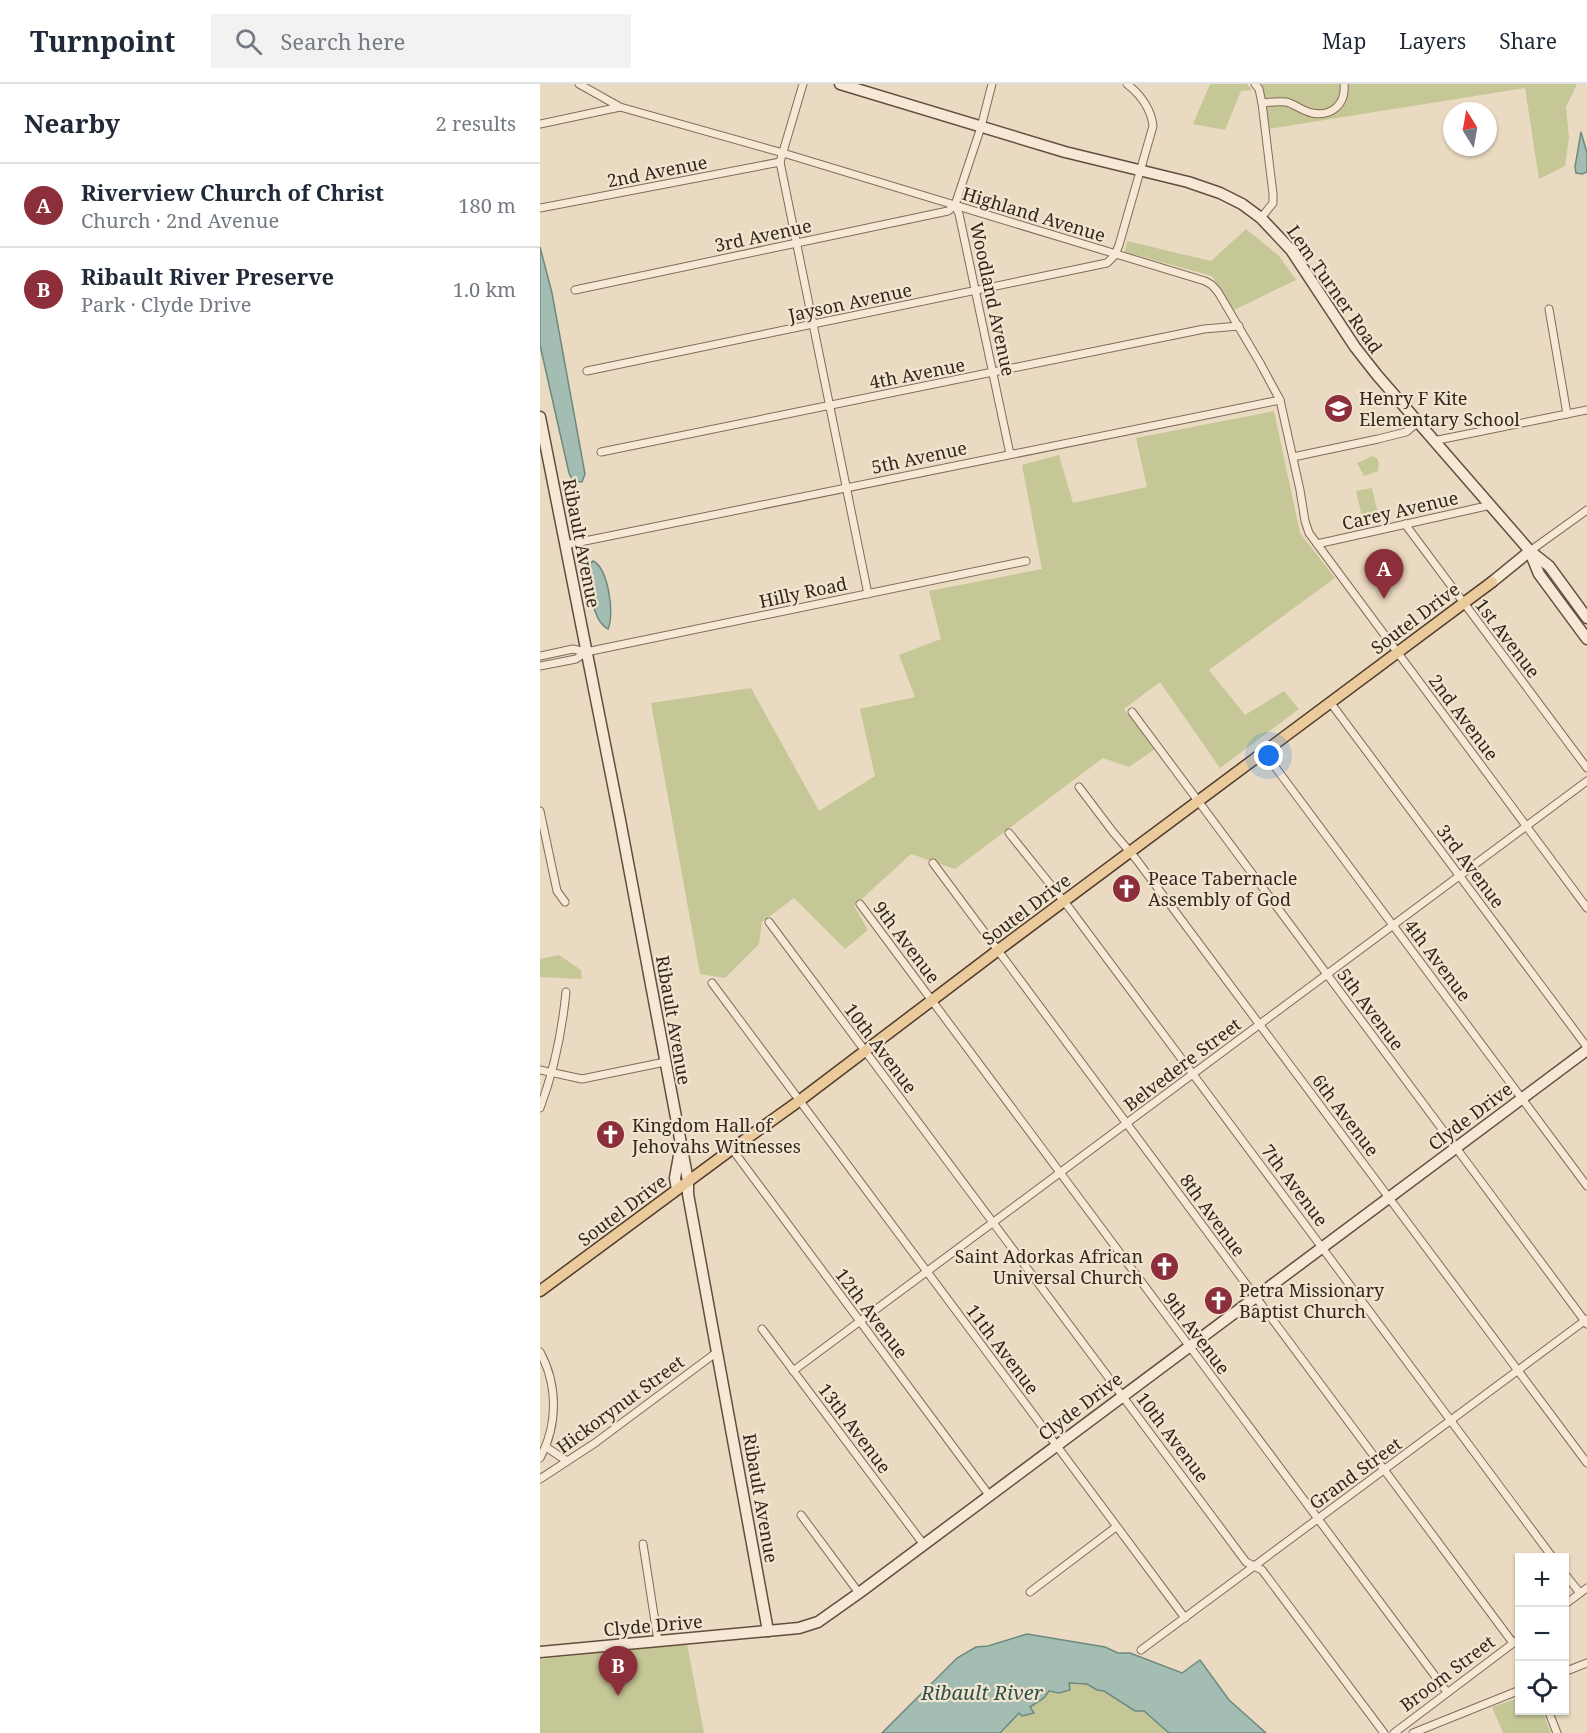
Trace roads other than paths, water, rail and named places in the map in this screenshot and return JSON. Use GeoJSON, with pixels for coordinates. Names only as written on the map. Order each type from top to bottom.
{"type":"FeatureCollection","features":[{"type":"Feature","properties":{"kind":"main road","name":"Soutel Drive"},"geometry":{"type":"LineString","coordinates":[[540,1292],[866,1052],[1130,851],[1492,582]]}},
{"type":"Feature","properties":{"kind":"street","name":"Highland Avenue"},"geometry":{"type":"LineString","coordinates":[[579,84],[620,107],[783,153],[1212,285],[1239,326],[1280,400],[1305,521],[1317,544]]}},
{"type":"Feature","properties":{"kind":"street"},"geometry":{"type":"LineString","coordinates":[[803,84],[780,162],[868,594]]}},
{"type":"Feature","properties":{"kind":"street","name":"Lem Turner Road"},"geometry":{"type":"LineString","coordinates":[[840,84],[1065,152],[1188,182],[1220,193],[1242,204],[1261,218],[1292,250],[1355,347],[1433,441],[1530,551],[1549,566],[1587,618]]}},
{"type":"Feature","properties":{"kind":"street","name":"Woodland Avenue"},"geometry":{"type":"LineString","coordinates":[[992,84],[981,127],[955,205],[959,214],[1010,454]]}},
{"type":"Feature","properties":{"kind":"street"},"geometry":{"type":"LineString","coordinates":[[1115,255],[1154,126],[1152,115],[1138,94],[1127,84]]}},
{"type":"Feature","properties":{"kind":"street"},"geometry":{"type":"LineString","coordinates":[[1262,103],[1278,101],[1289,103],[1314,114],[1327,112],[1337,107],[1344,99],[1344,84]]}},
{"type":"Feature","properties":{"kind":"street"},"geometry":{"type":"LineString","coordinates":[[1258,86],[1273,194],[1273,203],[1261,218]]}},
{"type":"Feature","properties":{"kind":"street"},"geometry":{"type":"LineString","coordinates":[[540,124],[620,107]]}},
{"type":"Feature","properties":{"kind":"street","name":"2nd Avenue"},"geometry":{"type":"LineString","coordinates":[[540,208],[780,162]]}},
{"type":"Feature","properties":{"kind":"street","name":"3rd Avenue"},"geometry":{"type":"LineString","coordinates":[[574,290],[948,211],[955,205]]}},
{"type":"Feature","properties":{"kind":"street","name":"Jayson Avenue"},"geometry":{"type":"LineString","coordinates":[[587,371],[1101,265],[1115,255]]}},
{"type":"Feature","properties":{"kind":"street"},"geometry":{"type":"LineString","coordinates":[[1549,309],[1567,414]]}},
{"type":"Feature","properties":{"kind":"street","name":"4th Avenue"},"geometry":{"type":"LineString","coordinates":[[601,452],[1204,329],[1239,326]]}},
{"type":"Feature","properties":{"kind":"street","name":"5th Avenue"},"geometry":{"type":"LineString","coordinates":[[565,545],[1280,400]]}},
{"type":"Feature","properties":{"kind":"street"},"geometry":{"type":"LineString","coordinates":[[1433,441],[1587,410]]}},
{"type":"Feature","properties":{"kind":"street","name":"Ribault Avenue"},"geometry":{"type":"LineString","coordinates":[[540,417],[620,820],[688,1181],[688,1194],[768,1631]]}},
{"type":"Feature","properties":{"kind":"street"},"geometry":{"type":"LineString","coordinates":[[1293,457],[1406,432],[1418,423]]}},
{"type":"Feature","properties":{"kind":"street","name":"Carey Avenue"},"geometry":{"type":"LineString","coordinates":[[1317,544],[1491,505]]}},
{"type":"Feature","properties":{"kind":"street"},"geometry":{"type":"LineString","coordinates":[[1530,551],[1587,510]]}},
{"type":"Feature","properties":{"kind":"street","name":"1st Avenue"},"geometry":{"type":"LineString","coordinates":[[1405,524],[1587,768]]}},
{"type":"Feature","properties":{"kind":"street","name":"2nd Avenue"},"geometry":{"type":"LineString","coordinates":[[1317,544],[1587,908]]}},
{"type":"Feature","properties":{"kind":"street","name":"Lem Turner Road"},"geometry":{"type":"LineString","coordinates":[[1530,551],[1539,574],[1587,639]]}},
{"type":"Feature","properties":{"kind":"street","name":"Soutel Drive"},"geometry":{"type":"LineString","coordinates":[[1492,582],[1530,551]]}},
{"type":"Feature","properties":{"kind":"street","name":"Hilly Road"},"geometry":{"type":"LineString","coordinates":[[586,652],[1026,561]]}},
{"type":"Feature","properties":{"kind":"street"},"geometry":{"type":"LineString","coordinates":[[540,656],[573,649],[586,652]]}},
{"type":"Feature","properties":{"kind":"street"},"geometry":{"type":"LineString","coordinates":[[540,666],[576,658],[586,652]]}},
{"type":"Feature","properties":{"kind":"street","name":"3rd Avenue"},"geometry":{"type":"LineString","coordinates":[[1330,702],[1587,1048]]}},
{"type":"Feature","properties":{"kind":"street","name":"5th Avenue"},"geometry":{"type":"LineString","coordinates":[[1132,712],[1586,1321]]}},
{"type":"Feature","properties":{"kind":"street","name":"4th Avenue"},"geometry":{"type":"LineString","coordinates":[[1264,752],[1587,1186]]}},
{"type":"Feature","properties":{"kind":"street","name":"Belvedere Street"},"geometry":{"type":"LineString","coordinates":[[794,1371],[1587,781]]}},
{"type":"Feature","properties":{"kind":"street","name":"6th Avenue"},"geometry":{"type":"LineString","coordinates":[[1079,786],[1260,1024],[1587,1463]]}},
{"type":"Feature","properties":{"kind":"street"},"geometry":{"type":"LineString","coordinates":[[540,811],[557,891],[565,902]]}},
{"type":"Feature","properties":{"kind":"street","name":"7th Avenue"},"geometry":{"type":"LineString","coordinates":[[1009,832],[1064,901],[1550,1553]]}},
{"type":"Feature","properties":{"kind":"street","name":"8th Avenue"},"geometry":{"type":"LineString","coordinates":[[933,863],[1255,1297],[1515,1639]]}},
{"type":"Feature","properties":{"kind":"street","name":"9th Avenue"},"geometry":{"type":"LineString","coordinates":[[860,904],[1447,1692]]}},
{"type":"Feature","properties":{"kind":"street","name":"10th Avenue"},"geometry":{"type":"LineString","coordinates":[[769,922],[1246,1562],[1262,1570],[1384,1733]]}},
{"type":"Feature","properties":{"kind":"street","name":"11th Avenue"},"geometry":{"type":"LineString","coordinates":[[712,983],[1185,1618]]}},
{"type":"Feature","properties":{"kind":"street"},"geometry":{"type":"LineString","coordinates":[[540,1108],[563,1020],[566,992]]}},
{"type":"Feature","properties":{"kind":"street","name":"Clyde Drive"},"geometry":{"type":"LineString","coordinates":[[540,1652],[798,1628],[818,1622],[1587,1048]]}},
{"type":"Feature","properties":{"kind":"street"},"geometry":{"type":"LineString","coordinates":[[540,1070],[582,1079],[664,1062]]}},
{"type":"Feature","properties":{"kind":"street","name":"12th Avenue"},"geometry":{"type":"LineString","coordinates":[[732,1149],[989,1495]]}},
{"type":"Feature","properties":{"kind":"street"},"geometry":{"type":"LineString","coordinates":[[677,1189],[675,1178],[681,1150]]}},
{"type":"Feature","properties":{"kind":"street","name":"Grand Street"},"geometry":{"type":"LineString","coordinates":[[1141,1650],[1586,1321]]}},
{"type":"Feature","properties":{"kind":"street","name":"13th Avenue"},"geometry":{"type":"LineString","coordinates":[[762,1329],[924,1545]]}},
{"type":"Feature","properties":{"kind":"street"},"geometry":{"type":"LineString","coordinates":[[540,1352],[553,1390],[552,1424],[546,1447],[540,1458]]}},
{"type":"Feature","properties":{"kind":"street","name":"Hickorynut Street"},"geometry":{"type":"LineString","coordinates":[[540,1479],[717,1353]]}},
{"type":"Feature","properties":{"kind":"street"},"geometry":{"type":"LineString","coordinates":[[546,1447],[567,1461]]}},
{"type":"Feature","properties":{"kind":"street"},"geometry":{"type":"LineString","coordinates":[[801,1515],[859,1593]]}},
{"type":"Feature","properties":{"kind":"street"},"geometry":{"type":"LineString","coordinates":[[1030,1592],[1116,1527]]}},
{"type":"Feature","properties":{"kind":"street"},"geometry":{"type":"LineString","coordinates":[[643,1544],[658,1641]]}},
{"type":"Feature","properties":{"kind":"street"},"geometry":{"type":"LineString","coordinates":[[1569,1579],[1580,1593]]}},
{"type":"Feature","properties":{"kind":"street"},"geometry":{"type":"LineString","coordinates":[[1569,1601],[1587,1588]]}},
{"type":"Feature","properties":{"kind":"street","name":"Broom Street"},"geometry":{"type":"LineString","coordinates":[[1394,1733],[1515,1641]]}},
{"type":"Feature","properties":{"kind":"street"},"geometry":{"type":"LineString","coordinates":[[1569,1670],[1587,1663]]}},
{"type":"Feature","properties":{"kind":"street"},"geometry":{"type":"LineString","coordinates":[[1413,1733],[1515,1692]]}},
{"type":"Feature","properties":{"kind":"street"},"geometry":{"type":"LineString","coordinates":[[1550,1715],[1557,1733]]}},
{"type":"Feature","properties":{"kind":"water"},"geometry":{"type":"Polygon","coordinates":[[[1581,132],[1587,153],[1587,172],[1582,174],[1576,173],[1575,167],[1581,132]]]}},
{"type":"Feature","properties":{"kind":"water"},"geometry":{"type":"Polygon","coordinates":[[[540,247],[552,293],[585,474],[582,482],[573,481],[569,473],[540,345],[540,247]]]}},
{"type":"Feature","properties":{"kind":"water"},"geometry":{"type":"Polygon","coordinates":[[[593,561],[603,572],[609,592],[611,613],[608,629],[599,619],[593,604],[587,573],[588,566],[593,561]]]}},
{"type":"Feature","properties":{"kind":"water","name":"Ribault River"},"geometry":{"type":"Polygon","coordinates":[[[1027,1634],[1105,1647],[1118,1653],[1130,1653],[1182,1673],[1200,1660],[1229,1700],[1266,1733],[1169,1733],[1144,1711],[1135,1711],[1104,1691],[1087,1684],[1069,1683],[1070,1690],[1059,1693],[1049,1691],[1044,1698],[1030,1707],[1034,1713],[1022,1716],[1019,1713],[1000,1733],[882,1733],[957,1658],[976,1647],[988,1646],[1027,1634]]]}},
{"type":"Feature","properties":{"kind":"place","name":"Henry F Kite Elementary School"},"geometry":{"type":"Point","coordinates":[1338,408]}},
{"type":"Feature","properties":{"kind":"place","name":"Riverview Church of Christ"},"geometry":{"type":"Point","coordinates":[1384,599]}},
{"type":"Feature","properties":{"kind":"place","name":"Peace Tabernacle Assembly of God"},"geometry":{"type":"Point","coordinates":[1127,888]}},
{"type":"Feature","properties":{"kind":"place","name":"Kingdom Hall of Jehovahs Witnesses"},"geometry":{"type":"Point","coordinates":[611,1135]}},
{"type":"Feature","properties":{"kind":"place","name":"Saint Adorkas African Universal Church"},"geometry":{"type":"Point","coordinates":[1164,1266]}},
{"type":"Feature","properties":{"kind":"place","name":"Petra Missionary Baptist Church"},"geometry":{"type":"Point","coordinates":[1218,1300]}},
{"type":"Feature","properties":{"kind":"place","name":"Ribault River Preserve"},"geometry":{"type":"Point","coordinates":[618,1696]}}]}
